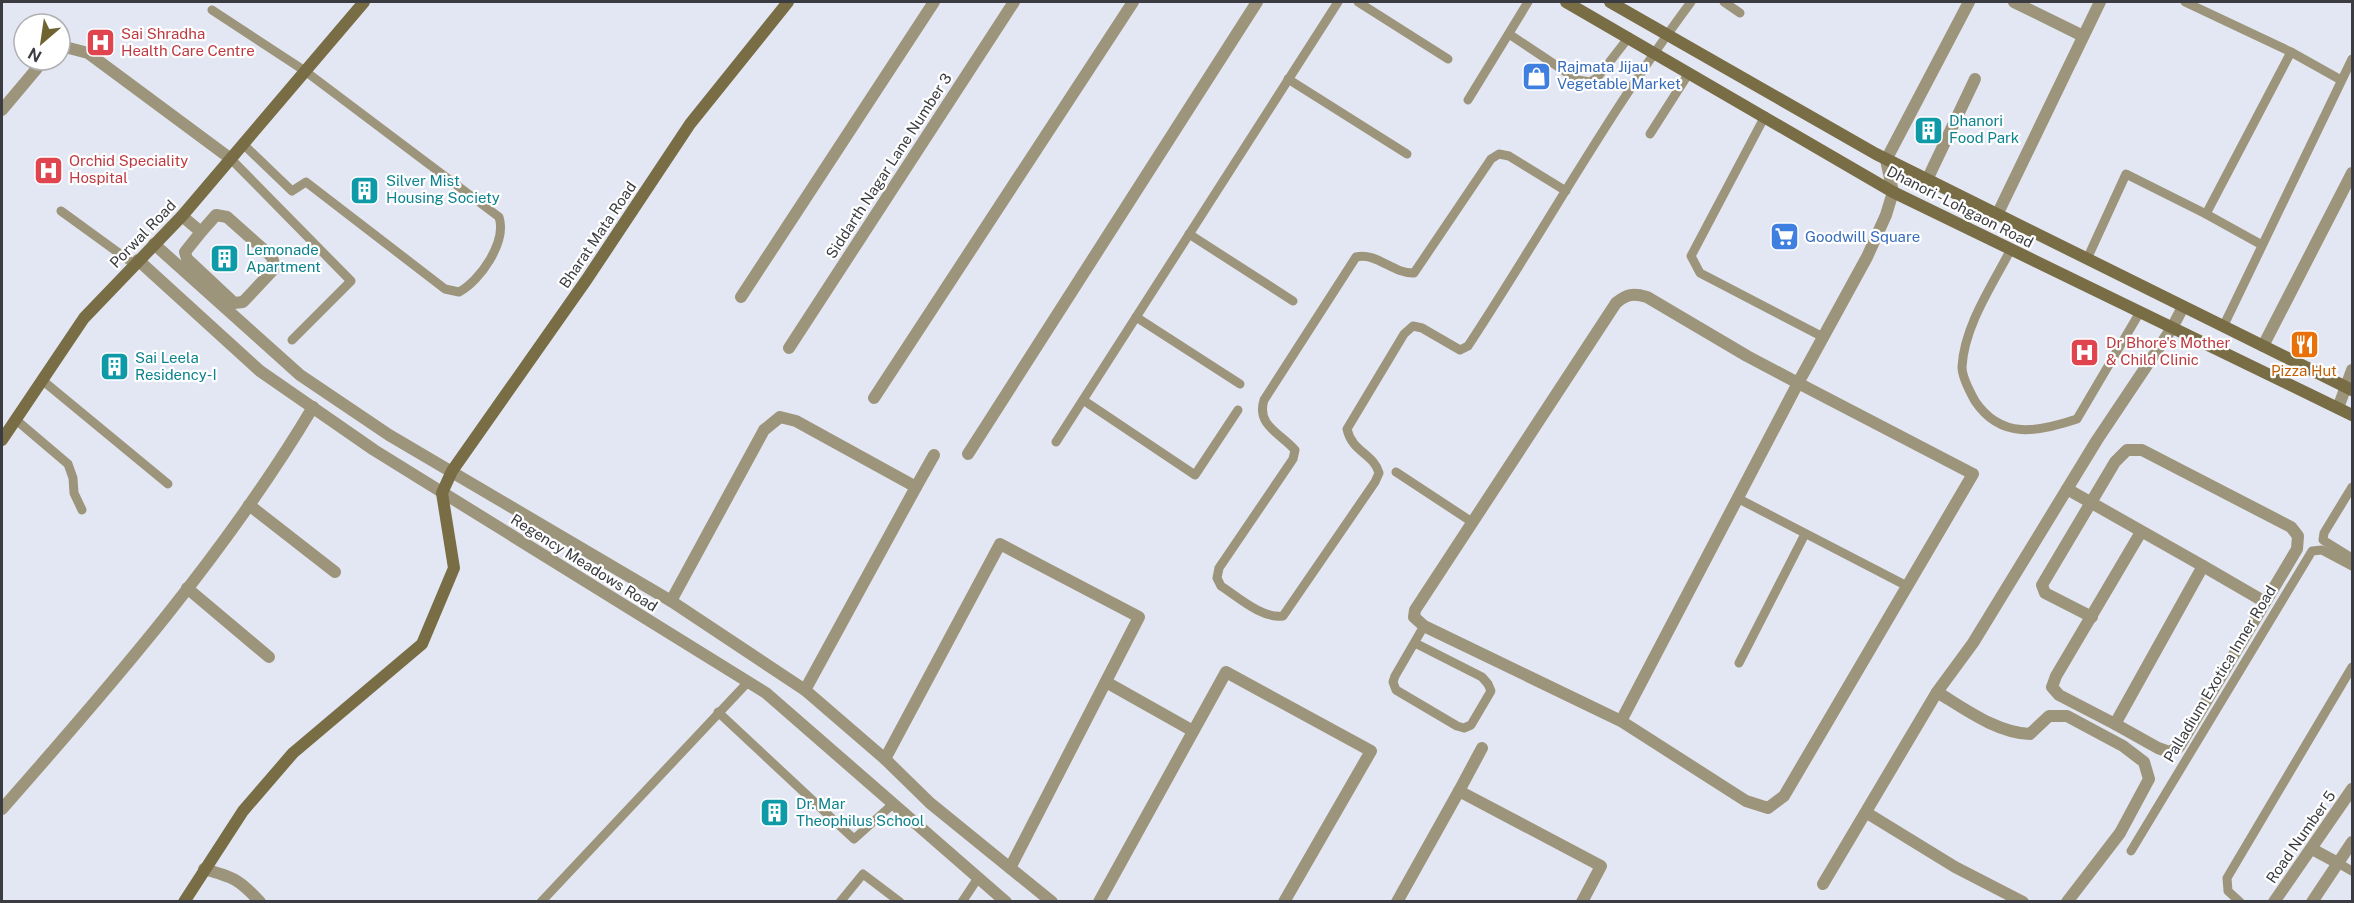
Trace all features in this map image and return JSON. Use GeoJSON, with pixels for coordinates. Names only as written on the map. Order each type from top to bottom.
{"type":"FeatureCollection","features":[{"type":"Feature","properties":{"kind":"main road","name":"Porwal Road"},"geometry":{"type":"LineString","coordinates":[[2,440],[84,318],[182,216],[364,2]]}},
{"type":"Feature","properties":{"kind":"main road","name":"Bharat Mata Road"},"geometry":{"type":"LineString","coordinates":[[442,493],[452,471],[587,279],[690,124],[788,2]]}},
{"type":"Feature","properties":{"kind":"main road","name":"Dhanori - Lohgaon Road"},"geometry":{"type":"LineString","coordinates":[[1566,2],[1654,51],[1893,192],[2352,415]]}},
{"type":"Feature","properties":{"kind":"main road","name":"Dhanori - Lohgaon Road"},"geometry":{"type":"LineString","coordinates":[[1610,2],[1886,160],[2349,388]]}},
{"type":"Feature","properties":{"kind":"main road"},"geometry":{"type":"LineString","coordinates":[[184,902],[243,811],[293,753],[422,644],[454,568],[442,493]]}},
{"type":"Feature","properties":{"kind":"street"},"geometry":{"type":"LineString","coordinates":[[741,297],[934,2]]}},
{"type":"Feature","properties":{"kind":"street","name":"Siddarth Nagar Lane Number 3"},"geometry":{"type":"LineString","coordinates":[[789,348],[1014,2]]}},
{"type":"Feature","properties":{"kind":"street"},"geometry":{"type":"LineString","coordinates":[[874,398],[1133,2]]}},
{"type":"Feature","properties":{"kind":"street"},"geometry":{"type":"LineString","coordinates":[[968,454],[1257,2]]}},
{"type":"Feature","properties":{"kind":"street"},"geometry":{"type":"LineString","coordinates":[[1621,721],[1798,383],[1867,257],[1886,215],[1893,192],[1886,160],[1969,2]]}},
{"type":"Feature","properties":{"kind":"street"},"geometry":{"type":"LineString","coordinates":[[2014,2],[2084,36]]}},
{"type":"Feature","properties":{"kind":"street"},"geometry":{"type":"LineString","coordinates":[[1997,214],[2100,2]]}},
{"type":"Feature","properties":{"kind":"street"},"geometry":{"type":"LineString","coordinates":[[72,49],[88,53],[231,159]]}},
{"type":"Feature","properties":{"kind":"street"},"geometry":{"type":"LineString","coordinates":[[2,110],[34,72]]}},
{"type":"Feature","properties":{"kind":"street"},"geometry":{"type":"LineString","coordinates":[[1927,180],[1975,80]]}},
{"type":"Feature","properties":{"kind":"street"},"geometry":{"type":"LineString","coordinates":[[2263,346],[2352,173]]}},
{"type":"Feature","properties":{"kind":"street"},"geometry":{"type":"LineString","coordinates":[[216,215],[227,217],[272,257],[275,267],[243,302],[234,303],[187,259],[185,252],[201,232],[216,215]]}},
{"type":"Feature","properties":{"kind":"street"},"geometry":{"type":"LineString","coordinates":[[182,216],[201,232]]}},
{"type":"Feature","properties":{"kind":"street"},"geometry":{"type":"LineString","coordinates":[[154,244],[300,375],[389,435],[671,602],[806,690],[885,759],[930,803],[1052,902]]}},
{"type":"Feature","properties":{"kind":"street","name":"Regency Meadows Road"},"geometry":{"type":"LineString","coordinates":[[136,262],[260,370],[374,450],[766,693],[1006,902]]}},
{"type":"Feature","properties":{"kind":"street"},"geometry":{"type":"LineString","coordinates":[[1635,293],[1647,297],[1798,383],[1973,474],[1784,796],[1768,808],[1746,801],[1621,721],[1424,626],[1414,617],[1415,610],[1616,303],[1626,295],[1635,293]]}},
{"type":"Feature","properties":{"kind":"street"},"geometry":{"type":"LineString","coordinates":[[1823,884],[1937,692],[1973,643],[2067,489],[2172,328],[2183,307]]}},
{"type":"Feature","properties":{"kind":"street"},"geometry":{"type":"LineString","coordinates":[[2338,408],[2349,388],[2352,370]]}},
{"type":"Feature","properties":{"kind":"street"},"geometry":{"type":"LineString","coordinates":[[2,809],[149,637],[234,528],[313,407]]}},
{"type":"Feature","properties":{"kind":"street"},"geometry":{"type":"LineString","coordinates":[[671,602],[764,430],[780,417],[796,421],[916,487]]}},
{"type":"Feature","properties":{"kind":"street"},"geometry":{"type":"LineString","coordinates":[[2092,617],[2045,593],[2042,585],[2115,462],[2127,450],[2142,450],[2291,527],[2298,536],[2297,549],[2179,747],[2169,752],[2059,695],[2052,687],[2056,676],[2092,617],[2141,532]]}},
{"type":"Feature","properties":{"kind":"street"},"geometry":{"type":"LineString","coordinates":[[806,690],[934,455]]}},
{"type":"Feature","properties":{"kind":"street"},"geometry":{"type":"LineString","coordinates":[[2067,489],[2265,602]]}},
{"type":"Feature","properties":{"kind":"street"},"geometry":{"type":"LineString","coordinates":[[249,505],[335,572]]}},
{"type":"Feature","properties":{"kind":"street"},"geometry":{"type":"LineString","coordinates":[[885,759],[1000,544],[1139,617],[1010,868]]}},
{"type":"Feature","properties":{"kind":"street"},"geometry":{"type":"LineString","coordinates":[[2115,724],[2203,566]]}},
{"type":"Feature","properties":{"kind":"street"},"geometry":{"type":"LineString","coordinates":[[187,588],[269,657]]}},
{"type":"Feature","properties":{"kind":"street"},"geometry":{"type":"LineString","coordinates":[[1100,902],[1226,672],[1371,751],[1284,902]]}},
{"type":"Feature","properties":{"kind":"street"},"geometry":{"type":"LineString","coordinates":[[1106,682],[1193,731]]}},
{"type":"Feature","properties":{"kind":"street"},"geometry":{"type":"LineString","coordinates":[[1937,692],[1979,717],[2015,734],[2030,734],[2049,716],[2067,716],[2123,746],[2144,762],[2149,779],[2120,833],[2067,902]]}},
{"type":"Feature","properties":{"kind":"street"},"geometry":{"type":"LineString","coordinates":[[1397,902],[1482,748]]}},
{"type":"Feature","properties":{"kind":"street","name":"Road Number 5"},"geometry":{"type":"LineString","coordinates":[[2274,902],[2352,789]]}},
{"type":"Feature","properties":{"kind":"street"},"geometry":{"type":"LineString","coordinates":[[1459,791],[1601,867],[1582,902]]}},
{"type":"Feature","properties":{"kind":"street"},"geometry":{"type":"LineString","coordinates":[[1867,813],[1955,867],[2023,902]]}},
{"type":"Feature","properties":{"kind":"street"},"geometry":{"type":"LineString","coordinates":[[2312,902],[2352,842]]}},
{"type":"Feature","properties":{"kind":"street"},"geometry":{"type":"LineString","coordinates":[[2312,849],[2338,863]]}},
{"type":"Feature","properties":{"kind":"street"},"geometry":{"type":"LineString","coordinates":[[204,869],[228,875],[246,887],[260,902]]}},
{"type":"Feature","properties":{"kind":"lane"},"geometry":{"type":"LineString","coordinates":[[1056,442],[1338,2]]}},
{"type":"Feature","properties":{"kind":"lane"},"geometry":{"type":"LineString","coordinates":[[1358,2],[1448,59]]}},
{"type":"Feature","properties":{"kind":"lane"},"geometry":{"type":"LineString","coordinates":[[1468,100],[1528,2]]}},
{"type":"Feature","properties":{"kind":"lane"},"geometry":{"type":"LineString","coordinates":[[1566,191],[1509,156],[1499,154],[1491,159],[1414,273],[1406,273],[1370,256],[1356,257],[1264,400],[1261,410],[1263,420],[1295,450],[1293,459],[1220,568],[1217,578],[1221,586],[1265,613],[1275,617],[1284,616],[1379,473],[1377,465],[1353,444],[1347,429],[1404,334],[1413,326],[1422,328],[1460,350],[1468,346],[1523,262],[1654,51],[1691,2]]}},
{"type":"Feature","properties":{"kind":"lane"},"geometry":{"type":"LineString","coordinates":[[1724,2],[1740,13]]}},
{"type":"Feature","properties":{"kind":"lane"},"geometry":{"type":"LineString","coordinates":[[2185,2],[2291,52],[2341,80]]}},
{"type":"Feature","properties":{"kind":"lane"},"geometry":{"type":"LineString","coordinates":[[212,10],[305,71],[499,217],[502,228],[497,247],[469,287],[459,292],[446,289],[306,182],[292,191],[243,144]]}},
{"type":"Feature","properties":{"kind":"lane"},"geometry":{"type":"LineString","coordinates":[[1509,34],[1578,80],[1590,82],[1597,78],[1629,37]]}},
{"type":"Feature","properties":{"kind":"lane"},"geometry":{"type":"LineString","coordinates":[[2206,214],[2291,52]]}},
{"type":"Feature","properties":{"kind":"lane"},"geometry":{"type":"LineString","coordinates":[[2223,327],[2352,59]]}},
{"type":"Feature","properties":{"kind":"lane"},"geometry":{"type":"LineString","coordinates":[[1650,134],[1689,73]]}},
{"type":"Feature","properties":{"kind":"lane"},"geometry":{"type":"LineString","coordinates":[[1288,79],[1407,154]]}},
{"type":"Feature","properties":{"kind":"lane"},"geometry":{"type":"LineString","coordinates":[[1765,116],[1692,256],[1700,273],[1823,337]]}},
{"type":"Feature","properties":{"kind":"lane"},"geometry":{"type":"LineString","coordinates":[[231,159],[351,281],[292,340]]}},
{"type":"Feature","properties":{"kind":"lane"},"geometry":{"type":"LineString","coordinates":[[2087,259],[2126,174],[2262,245]]}},
{"type":"Feature","properties":{"kind":"lane"},"geometry":{"type":"LineString","coordinates":[[61,211],[136,262]]}},
{"type":"Feature","properties":{"kind":"lane"},"geometry":{"type":"LineString","coordinates":[[1189,234],[1293,301]]}},
{"type":"Feature","properties":{"kind":"lane"},"geometry":{"type":"LineString","coordinates":[[2011,249],[1973,321],[1962,368],[1971,393],[1982,411],[2000,426],[2018,429],[2049,428],[2077,419],[2140,312]]}},
{"type":"Feature","properties":{"kind":"lane"},"geometry":{"type":"LineString","coordinates":[[1136,317],[1240,384]]}},
{"type":"Feature","properties":{"kind":"lane"},"geometry":{"type":"LineString","coordinates":[[42,380],[168,484]]}},
{"type":"Feature","properties":{"kind":"lane"},"geometry":{"type":"LineString","coordinates":[[1083,400],[1195,475],[1238,410]]}},
{"type":"Feature","properties":{"kind":"lane"},"geometry":{"type":"LineString","coordinates":[[15,419],[68,464],[82,510]]}},
{"type":"Feature","properties":{"kind":"lane"},"geometry":{"type":"LineString","coordinates":[[1396,472],[1472,522]]}},
{"type":"Feature","properties":{"kind":"lane"},"geometry":{"type":"LineString","coordinates":[[2352,487],[2324,533],[2323,540],[2352,558]]}},
{"type":"Feature","properties":{"kind":"lane"},"geometry":{"type":"LineString","coordinates":[[1739,499],[1907,586]]}},
{"type":"Feature","properties":{"kind":"lane"},"geometry":{"type":"LineString","coordinates":[[1739,663],[1805,534]]}},
{"type":"Feature","properties":{"kind":"lane","name":"Palladium Exotica Inner Road"},"geometry":{"type":"LineString","coordinates":[[2131,851],[2312,551],[2322,550],[2352,567]]}},
{"type":"Feature","properties":{"kind":"lane"},"geometry":{"type":"LineString","coordinates":[[1415,644],[1482,677],[1488,684],[1491,691],[1471,725],[1464,728],[1457,726],[1396,690],[1393,682],[1395,676],[1424,626]]}},
{"type":"Feature","properties":{"kind":"lane"},"geometry":{"type":"LineString","coordinates":[[2240,902],[2228,891],[2227,878],[2352,667]]}},
{"type":"Feature","properties":{"kind":"lane"},"geometry":{"type":"LineString","coordinates":[[541,902],[748,682]]}},
{"type":"Feature","properties":{"kind":"lane"},"geometry":{"type":"LineString","coordinates":[[718,712],[854,839],[893,804]]}},
{"type":"Feature","properties":{"kind":"lane"},"geometry":{"type":"LineString","coordinates":[[2338,863],[2352,872]]}},
{"type":"Feature","properties":{"kind":"lane"},"geometry":{"type":"LineString","coordinates":[[840,902],[863,874],[900,902]]}},
{"type":"Feature","properties":{"kind":"lane"},"geometry":{"type":"LineString","coordinates":[[962,902],[978,879]]}},
{"type":"Feature","properties":{"kind":"place","name":"Sai Shradha Health Care Centre"},"geometry":{"type":"Point","coordinates":[100,43]}},
{"type":"Feature","properties":{"kind":"place","name":"Rajmata Jijau Vegetable Market"},"geometry":{"type":"Point","coordinates":[1536,76]}},
{"type":"Feature","properties":{"kind":"place","name":"Dhanori Food Park"},"geometry":{"type":"Point","coordinates":[1928,130]}},
{"type":"Feature","properties":{"kind":"place","name":"Orchid Speciality Hospital"},"geometry":{"type":"Point","coordinates":[48,170]}},
{"type":"Feature","properties":{"kind":"place","name":"Silver Mist Housing Society"},"geometry":{"type":"Point","coordinates":[365,190]}},
{"type":"Feature","properties":{"kind":"place","name":"Goodwill Square"},"geometry":{"type":"Point","coordinates":[1784,237]}},
{"type":"Feature","properties":{"kind":"place","name":"Lemonade Apartment"},"geometry":{"type":"Point","coordinates":[225,259]}},
{"type":"Feature","properties":{"kind":"place","name":"Pizza Hut"},"geometry":{"type":"Point","coordinates":[2304,344]}},
{"type":"Feature","properties":{"kind":"place","name":"Dr Bhore's Mother & Child Clinic"},"geometry":{"type":"Point","coordinates":[2085,352]}},
{"type":"Feature","properties":{"kind":"place","name":"Sai Leela Residency-I"},"geometry":{"type":"Point","coordinates":[114,367]}},
{"type":"Feature","properties":{"kind":"place","name":"Dr. Mar Theophilus School"},"geometry":{"type":"Point","coordinates":[775,813]}}]}
